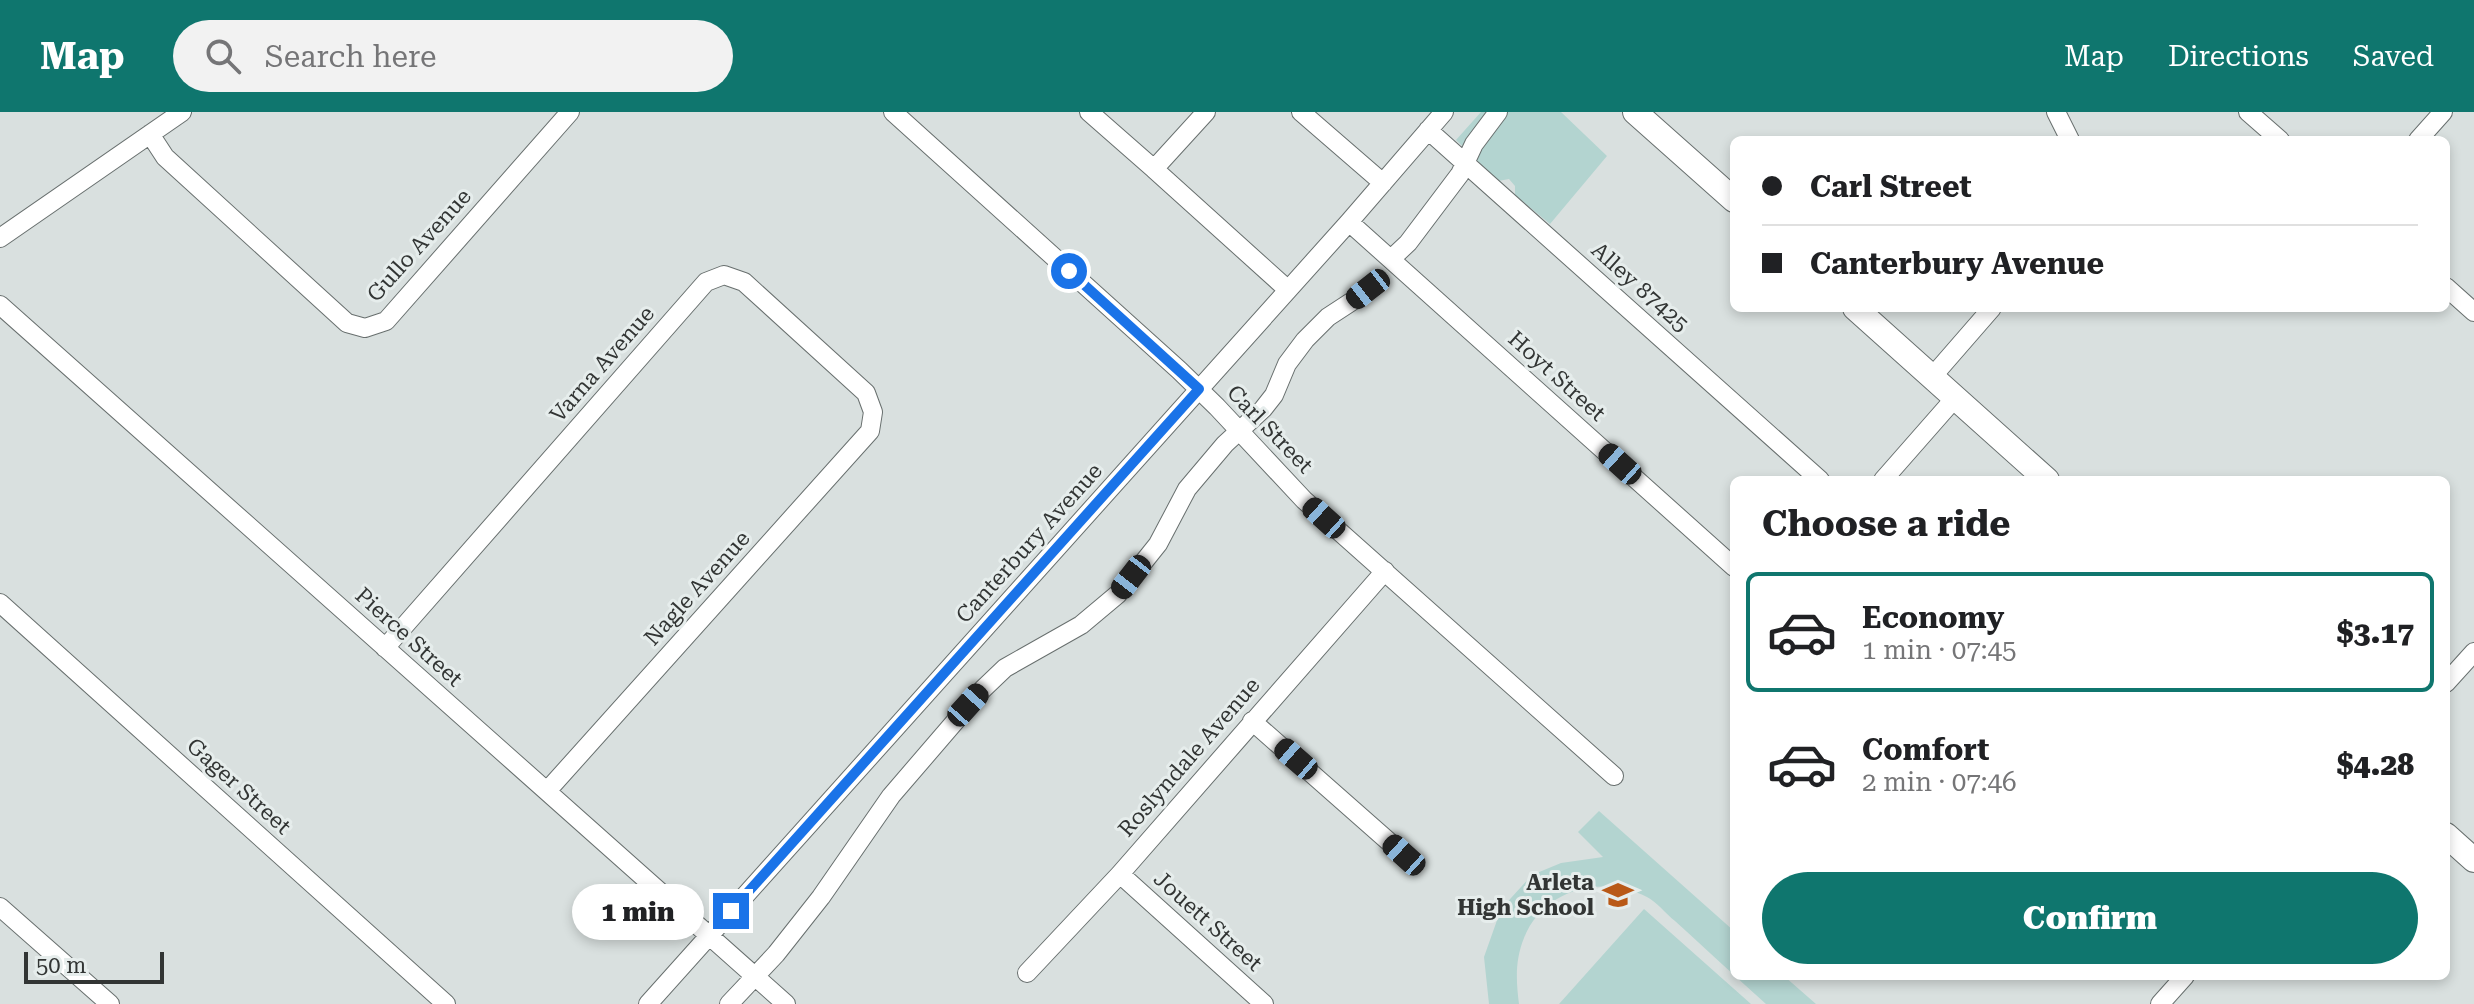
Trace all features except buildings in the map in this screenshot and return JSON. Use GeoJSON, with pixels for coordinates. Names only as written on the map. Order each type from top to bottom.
{"type":"FeatureCollection","features":[{"type":"Feature","properties":{"kind":"main road"},"geometry":{"type":"LineString","coordinates":[[1635,112],[1730,196]]}},
{"type":"Feature","properties":{"kind":"main road"},"geometry":{"type":"LineString","coordinates":[[1859,312],[2043,476]]}},
{"type":"Feature","properties":{"kind":"main road"},"geometry":{"type":"LineString","coordinates":[[2450,839],[2474,860]]}},
{"type":"Feature","properties":{"kind":"street"},"geometry":{"type":"LineString","coordinates":[[0,238],[182,112]]}},
{"type":"Feature","properties":{"kind":"street","name":"Gullo Avenue"},"geometry":{"type":"LineString","coordinates":[[150,134],[165,157],[347,323],[365,328],[386,321],[570,112]]}},
{"type":"Feature","properties":{"kind":"street","name":"Carl Street"},"geometry":{"type":"LineString","coordinates":[[893,112],[1199,389],[1304,500],[1614,776]]}},
{"type":"Feature","properties":{"kind":"street"},"geometry":{"type":"LineString","coordinates":[[1089,112],[1287,289]]}},
{"type":"Feature","properties":{"kind":"street"},"geometry":{"type":"LineString","coordinates":[[1154,169],[1206,112]]}},
{"type":"Feature","properties":{"kind":"street"},"geometry":{"type":"LineString","coordinates":[[1301,112],[1383,183]]}},
{"type":"Feature","properties":{"kind":"street","name":"Canterbury Avenue"},"geometry":{"type":"LineString","coordinates":[[648,1004],[1444,112]]}},
{"type":"Feature","properties":{"kind":"street"},"geometry":{"type":"LineString","coordinates":[[1391,259],[1408,243],[1460,174],[1474,144],[1498,112]]}},
{"type":"Feature","properties":{"kind":"street"},"geometry":{"type":"LineString","coordinates":[[2056,112],[2068,136]]}},
{"type":"Feature","properties":{"kind":"street"},"geometry":{"type":"LineString","coordinates":[[2248,112],[2275,136]]}},
{"type":"Feature","properties":{"kind":"street"},"geometry":{"type":"LineString","coordinates":[[2422,136],[2443,112]]}},
{"type":"Feature","properties":{"kind":"street","name":"Alley 87425"},"geometry":{"type":"LineString","coordinates":[[1428,130],[1816,476]]}},
{"type":"Feature","properties":{"kind":"street","name":"Hoyt Street"},"geometry":{"type":"LineString","coordinates":[[1349,222],[1730,563]]}},
{"type":"Feature","properties":{"kind":"street","name":"Varna Avenue"},"geometry":{"type":"LineString","coordinates":[[385,648],[706,282],[724,275],[744,282],[866,393],[873,412]]}},
{"type":"Feature","properties":{"kind":"street"},"geometry":{"type":"LineString","coordinates":[[729,1004],[776,954],[821,897],[891,796],[983,689],[1005,668],[1081,625],[1118,594],[1158,544],[1187,489],[1225,444],[1274,395],[1287,364],[1305,340],[1328,317],[1378,279]]}},
{"type":"Feature","properties":{"kind":"street"},"geometry":{"type":"LineString","coordinates":[[2450,291],[2474,312]]}},
{"type":"Feature","properties":{"kind":"street","name":"Pierce Street"},"geometry":{"type":"LineString","coordinates":[[0,305],[786,1004]]}},
{"type":"Feature","properties":{"kind":"street"},"geometry":{"type":"LineString","coordinates":[[1932,377],[1989,312]]}},
{"type":"Feature","properties":{"kind":"street"},"geometry":{"type":"LineString","coordinates":[[1887,476],[1955,398]]}},
{"type":"Feature","properties":{"kind":"street","name":"Nagle Avenue"},"geometry":{"type":"LineString","coordinates":[[547,791],[870,431],[873,412]]}},
{"type":"Feature","properties":{"kind":"street","name":"Roslyndale Avenue"},"geometry":{"type":"LineString","coordinates":[[1027,973],[1120,874],[1385,571]]}},
{"type":"Feature","properties":{"kind":"street","name":"Gager Street"},"geometry":{"type":"LineString","coordinates":[[0,603],[446,1004]]}},
{"type":"Feature","properties":{"kind":"street"},"geometry":{"type":"LineString","coordinates":[[2450,679],[2474,653]]}},
{"type":"Feature","properties":{"kind":"street"},"geometry":{"type":"LineString","coordinates":[[1252,721],[1404,855]]}},
{"type":"Feature","properties":{"kind":"street","name":"Jouett Street"},"geometry":{"type":"LineString","coordinates":[[1120,874],[1264,1004]]}},
{"type":"Feature","properties":{"kind":"street"},"geometry":{"type":"LineString","coordinates":[[0,907],[110,1004]]}},
{"type":"Feature","properties":{"kind":"street"},"geometry":{"type":"LineString","coordinates":[[2160,1004],[2181,980]]}},
{"type":"Feature","properties":{"kind":"shaded area"},"geometry":{"type":"Polygon","coordinates":[[[1481,112],[1561,112],[1607,156],[1550,224],[1515,195],[1515,186],[1509,179],[1498,181],[1456,140],[1481,112]]]}},
{"type":"Feature","properties":{"kind":"shaded area"},"geometry":{"type":"Polygon","coordinates":[[[1599,811],[1730,927],[1730,971],[1651,899],[1630,890],[1594,887],[1560,897],[1533,921],[1519,954],[1519,1004],[1489,1004],[1484,957],[1501,909],[1532,875],[1561,863],[1603,857],[1578,832],[1599,811]]]}},
{"type":"Feature","properties":{"kind":"shaded area"},"geometry":{"type":"Polygon","coordinates":[[[1644,909],[1751,1004],[1559,1004],[1644,909]]]}},
{"type":"Feature","properties":{"kind":"shaded area"},"geometry":{"type":"Polygon","coordinates":[[[1739,980],[1789,980],[1816,1004],[1766,1004],[1739,980]]]}},
{"type":"Feature","properties":{"kind":"place","name":"Arleta High School"},"geometry":{"type":"Point","coordinates":[1618,895]}},
{"type":"Feature","properties":{"kind":"route"},"geometry":{"type":"LineString","coordinates":[[731,911],[1199,389],[1069,271]]}}]}
